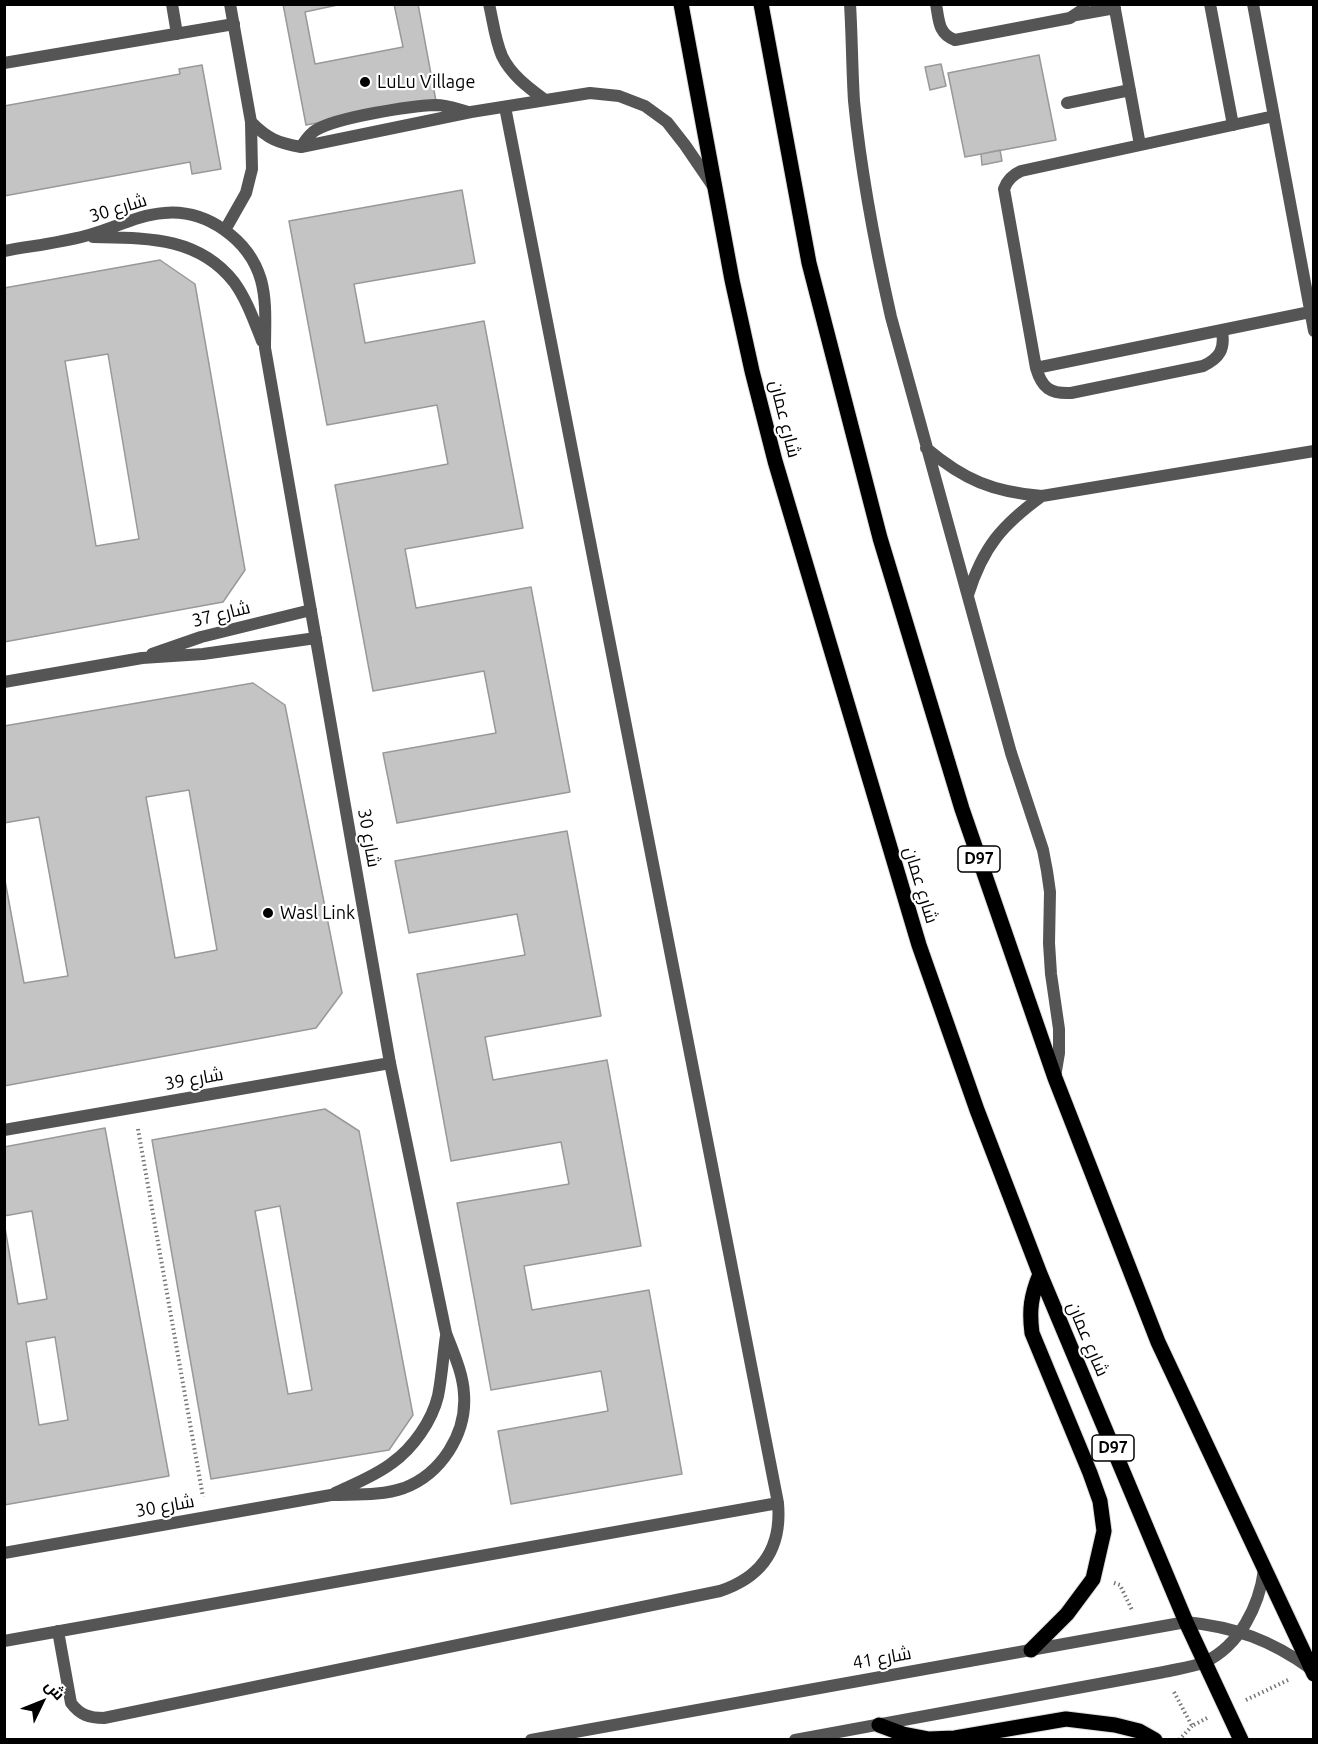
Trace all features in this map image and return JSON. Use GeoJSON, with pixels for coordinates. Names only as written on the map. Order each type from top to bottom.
{"type":"FeatureCollection","features":[{"type":"Feature","properties":{"kind":"main road","name":"شارع عمان"},"geometry":{"type":"LineString","coordinates":[[681,4],[714,189],[750,359],[775,460],[912,923],[977,1110],[1040,1274],[1186,1622],[1241,1740]]}},
{"type":"Feature","properties":{"kind":"main road","name":"D97"},"geometry":{"type":"LineString","coordinates":[[761,4],[809,264],[880,538],[962,809],[1055,1078],[1158,1342],[1312,1672]]}},
{"type":"Feature","properties":{"kind":"main road"},"geometry":{"type":"LineString","coordinates":[[1031,1650],[1067,1614],[1094,1579],[1104,1530],[1100,1501],[1094,1483],[1032,1333],[1030,1313],[1032,1293],[1040,1274]]}},
{"type":"Feature","properties":{"kind":"main road"},"geometry":{"type":"LineString","coordinates":[[879,1725],[903,1734],[929,1739],[1066,1719],[1091,1720],[1139,1731],[1155,1740]]}},
{"type":"Feature","properties":{"kind":"street"},"geometry":{"type":"LineString","coordinates":[[172,4],[177,34]]}},
{"type":"Feature","properties":{"kind":"street"},"geometry":{"type":"LineString","coordinates":[[225,230],[246,193],[252,169],[251,122],[230,4]]}},
{"type":"Feature","properties":{"kind":"street"},"geometry":{"type":"LineString","coordinates":[[489,4],[502,56],[513,73],[545,100]]}},
{"type":"Feature","properties":{"kind":"street"},"geometry":{"type":"LineString","coordinates":[[850,4],[854,100],[865,181],[891,317],[1011,753],[1043,850],[1050,892],[1051,974],[1059,1029],[1059,1053],[1055,1078]]}},
{"type":"Feature","properties":{"kind":"street"},"geometry":{"type":"LineString","coordinates":[[936,4],[943,33],[955,40],[1070,18],[1080,10],[1115,6],[1140,145]]}},
{"type":"Feature","properties":{"kind":"street"},"geometry":{"type":"LineString","coordinates":[[1210,4],[1233,124]]}},
{"type":"Feature","properties":{"kind":"street"},"geometry":{"type":"LineString","coordinates":[[1253,4],[1314,331]]}},
{"type":"Feature","properties":{"kind":"street"},"geometry":{"type":"LineString","coordinates":[[4,63],[234,24]]}},
{"type":"Feature","properties":{"kind":"street"},"geometry":{"type":"LineString","coordinates":[[1067,103],[1130,90]]}},
{"type":"Feature","properties":{"kind":"street"},"geometry":{"type":"LineString","coordinates":[[251,122],[264,135],[281,144],[301,147],[471,112],[545,100],[590,93],[619,96],[645,106],[668,122],[714,189]]}},
{"type":"Feature","properties":{"kind":"street"},"geometry":{"type":"LineString","coordinates":[[301,147],[318,129],[348,119],[437,105],[471,112]]}},
{"type":"Feature","properties":{"kind":"street"},"geometry":{"type":"LineString","coordinates":[[58,1631],[70,1702],[77,1711],[85,1716],[104,1718],[720,1591],[735,1586],[762,1566],[777,1536],[778,1503],[505,107]]}},
{"type":"Feature","properties":{"kind":"street"},"geometry":{"type":"LineString","coordinates":[[1222,330],[1224,342],[1220,352],[1213,361],[1203,366],[1071,393],[1059,393],[1048,389],[1040,380],[1036,368],[1004,189],[1007,181],[1021,171],[1274,116]]}},
{"type":"Feature","properties":{"kind":"street","name":"شارع 30"},"geometry":{"type":"LineString","coordinates":[[4,1553],[331,1495],[380,1493],[404,1488],[425,1477],[443,1461],[456,1441],[463,1418],[464,1394],[460,1371],[446,1333],[390,1063],[265,348],[264,299],[260,279],[252,260],[240,243],[225,230],[206,220],[185,214],[164,213],[143,217],[86,236]]}},
{"type":"Feature","properties":{"kind":"street"},"geometry":{"type":"LineString","coordinates":[[4,251],[86,236]]}},
{"type":"Feature","properties":{"kind":"street","name":"شارع 30"},"geometry":{"type":"LineString","coordinates":[[86,236],[166,241],[191,249],[214,263],[233,281],[247,304],[265,348]]}},
{"type":"Feature","properties":{"kind":"street"},"geometry":{"type":"LineString","coordinates":[[1036,368],[1310,312]]}},
{"type":"Feature","properties":{"kind":"street"},"geometry":{"type":"LineString","coordinates":[[926,447],[953,469],[992,488],[1017,494],[1042,495],[1314,451]]}},
{"type":"Feature","properties":{"kind":"street"},"geometry":{"type":"LineString","coordinates":[[968,596],[975,571],[987,549],[1003,528],[1042,495]]}},
{"type":"Feature","properties":{"kind":"street","name":"شارع 37"},"geometry":{"type":"LineString","coordinates":[[142,658],[201,637],[311,610]]}},
{"type":"Feature","properties":{"kind":"street","name":"شارع 37"},"geometry":{"type":"LineString","coordinates":[[4,682],[142,658],[203,654],[316,638]]}},
{"type":"Feature","properties":{"kind":"street","name":"شارع 39"},"geometry":{"type":"LineString","coordinates":[[4,1130],[390,1063]]}},
{"type":"Feature","properties":{"kind":"street","name":"شارع 30"},"geometry":{"type":"LineString","coordinates":[[331,1495],[393,1463],[412,1445],[427,1422],[437,1398],[446,1333]]}},
{"type":"Feature","properties":{"kind":"street"},"geometry":{"type":"LineString","coordinates":[[4,1641],[778,1503]]}},
{"type":"Feature","properties":{"kind":"street"},"geometry":{"type":"LineString","coordinates":[[795,1740],[1164,1672],[1204,1662],[1230,1643],[1250,1617],[1262,1587],[1264,1570]]}},
{"type":"Feature","properties":{"kind":"street","name":"شارع 41"},"geometry":{"type":"LineString","coordinates":[[531,1740],[1186,1622],[1240,1631],[1277,1647],[1312,1672]]}},
{"type":"Feature","properties":{"kind":"path"},"geometry":{"type":"LineString","coordinates":[[134,1107],[207,1517]]}},
{"type":"Feature","properties":{"kind":"path"},"geometry":{"type":"LineString","coordinates":[[1179,1740],[1192,1726]]}},
{"type":"Feature","properties":{"kind":"building","name":"LuLu Village"},"geometry":{"type":"Polygon","coordinates":[[[283,4],[342,4],[305,12],[315,64],[403,47],[394,4],[418,4],[436,101],[306,125],[283,4]]]}},
{"type":"Feature","properties":{"kind":"building"},"geometry":{"type":"Polygon","coordinates":[[[1039,55],[1056,140],[965,157],[948,73],[1039,55]]]}},
{"type":"Feature","properties":{"kind":"building"},"geometry":{"type":"Polygon","coordinates":[[[941,64],[946,86],[930,90],[925,67],[941,64]]]}},
{"type":"Feature","properties":{"kind":"building"},"geometry":{"type":"Polygon","coordinates":[[[202,65],[221,169],[192,174],[190,162],[4,196],[4,106],[180,74],[179,69],[202,65]]]}},
{"type":"Feature","properties":{"kind":"building"},"geometry":{"type":"Polygon","coordinates":[[[1000,150],[1002,161],[982,165],[981,154],[1000,150]]]}},
{"type":"Feature","properties":{"kind":"building"},"geometry":{"type":"Polygon","coordinates":[[[462,190],[475,263],[354,284],[365,343],[484,321],[523,528],[405,549],[416,608],[531,587],[570,792],[397,823],[383,753],[496,733],[484,671],[373,691],[335,485],[448,464],[437,405],[327,425],[289,221],[462,190]]]}},
{"type":"Feature","properties":{"kind":"building"},"geometry":{"type":"Polygon","coordinates":[[[160,260],[195,284],[245,570],[223,602],[4,642],[4,288],[160,260]],[[108,354],[65,361],[96,546],[139,539],[108,354]]]}},
{"type":"Feature","properties":{"kind":"building","name":"Wasl Link"},"geometry":{"type":"Polygon","coordinates":[[[253,683],[285,705],[342,993],[316,1028],[4,1086],[4,875],[24,983],[68,976],[39,817],[4,823],[4,726],[253,683]],[[189,790],[146,797],[175,958],[217,950],[189,790]]]}},
{"type":"Feature","properties":{"kind":"building"},"geometry":{"type":"Polygon","coordinates":[[[567,831],[601,1016],[485,1037],[493,1080],[607,1060],[641,1246],[524,1266],[532,1310],[649,1290],[682,1474],[511,1504],[498,1431],[608,1411],[601,1371],[491,1390],[457,1203],[569,1184],[561,1142],[451,1161],[417,974],[525,955],[517,914],[409,933],[395,861],[567,831]]]}},
{"type":"Feature","properties":{"kind":"building"},"geometry":{"type":"Polygon","coordinates":[[[325,1109],[359,1131],[413,1415],[389,1450],[211,1479],[152,1140],[325,1109]],[[280,1206],[255,1211],[288,1394],[312,1390],[280,1206]]]}},
{"type":"Feature","properties":{"kind":"building"},"geometry":{"type":"Polygon","coordinates":[[[105,1128],[169,1476],[4,1505],[4,1222],[18,1304],[47,1299],[32,1211],[4,1216],[4,1147],[105,1128]],[[55,1337],[26,1342],[39,1425],[68,1420],[55,1337]]]}},
{"type":"Feature","properties":{"kind":"place","name":"LuLu Village"},"geometry":{"type":"Point","coordinates":[365,82]}},
{"type":"Feature","properties":{"kind":"place","name":"Wasl Link"},"geometry":{"type":"Point","coordinates":[268,913]}}]}
